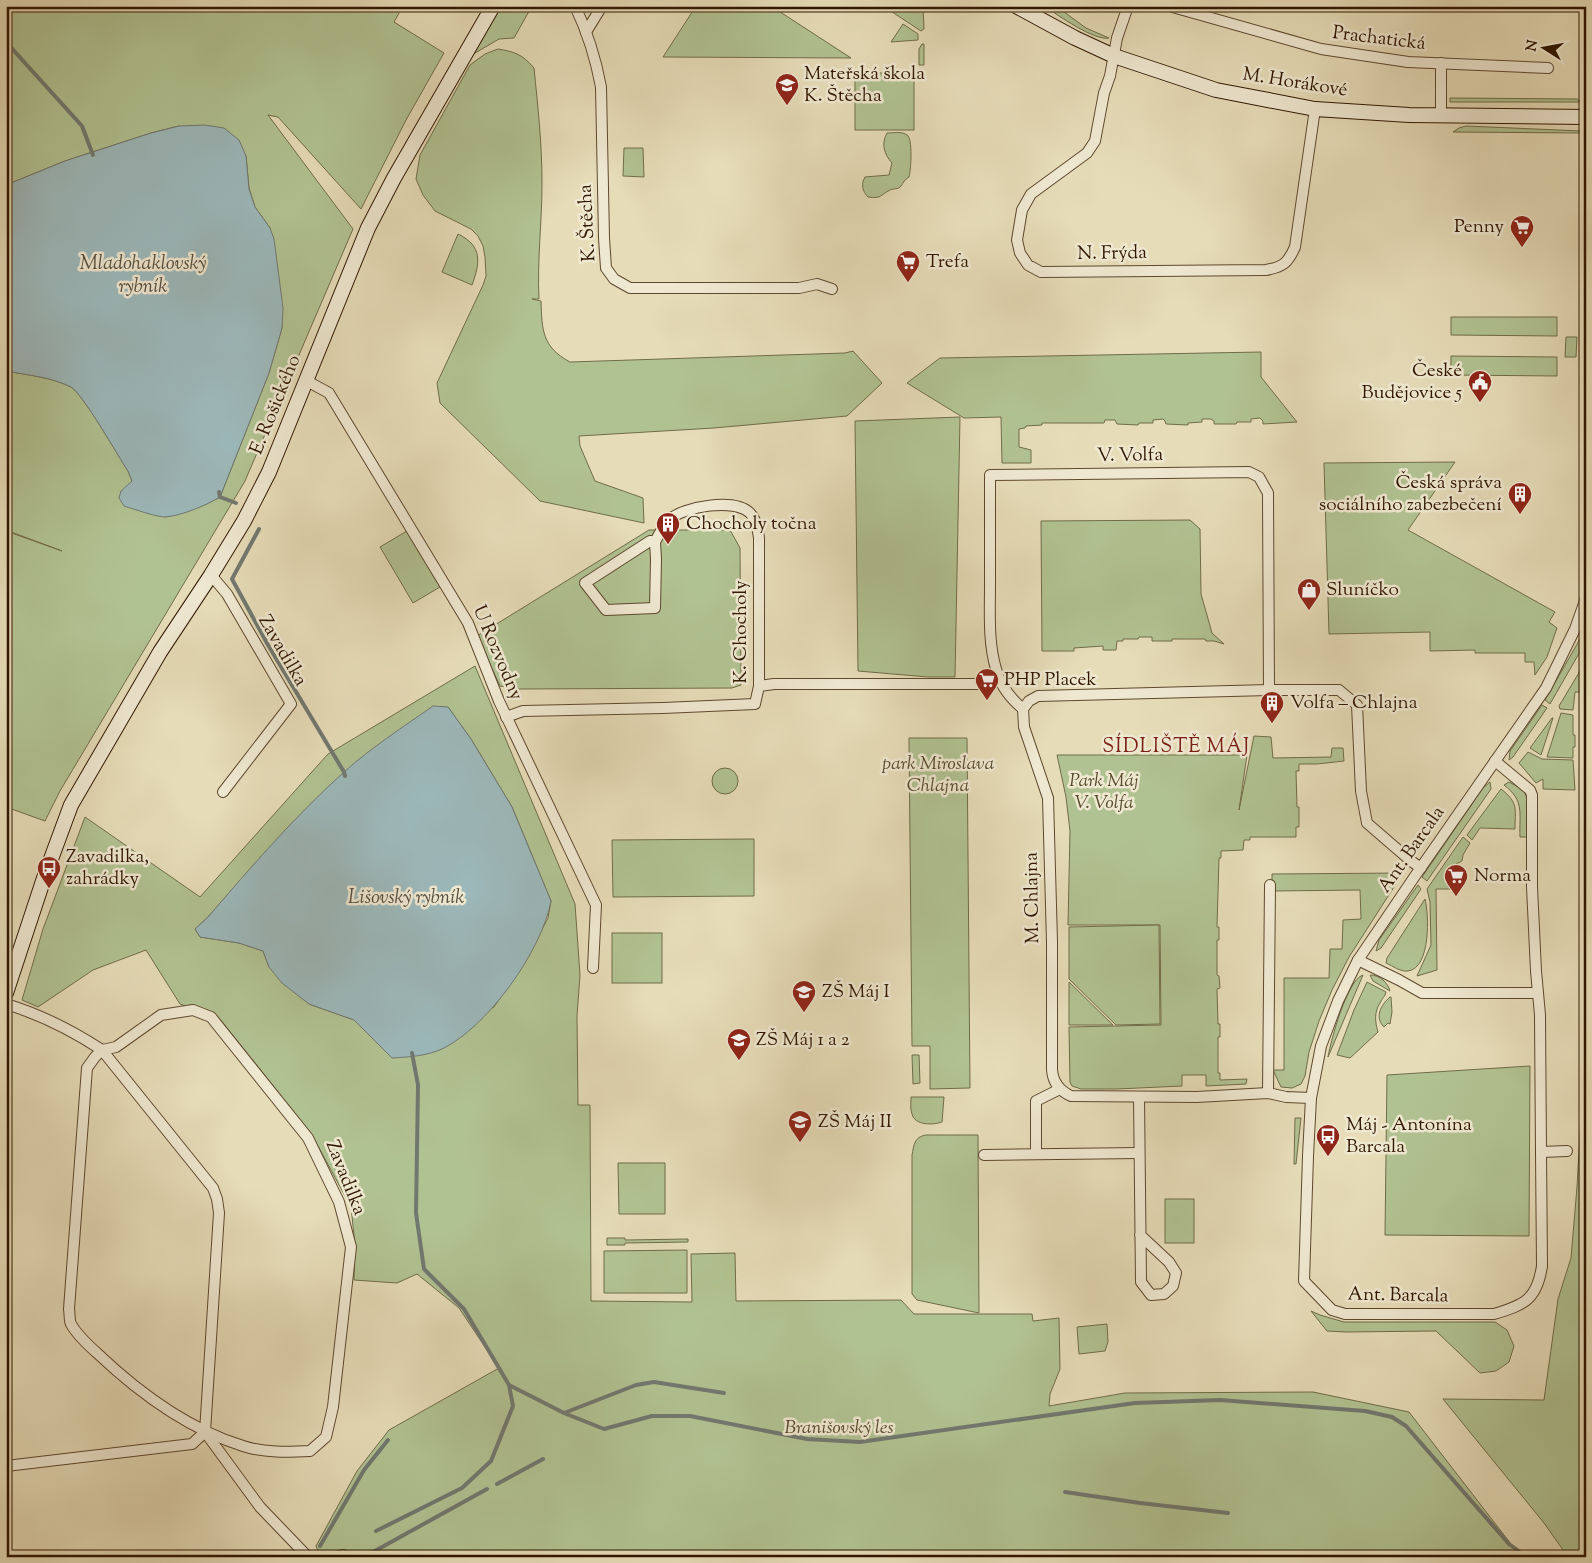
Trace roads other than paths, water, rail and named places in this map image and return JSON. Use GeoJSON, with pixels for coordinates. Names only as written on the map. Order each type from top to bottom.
{"type":"FeatureCollection","features":[{"type":"Feature","properties":{"kind":"street","name":"E. Rošického"},"geometry":{"type":"LineString","coordinates":[[6,993],[44,878],[71,805],[160,652],[244,521],[269,472],[368,228],[394,178],[493,6]]}},
{"type":"Feature","properties":{"kind":"street","name":"K. Štěcha"},"geometry":{"type":"LineString","coordinates":[[575,6],[586,32],[599,73],[601,86],[606,268],[614,279],[630,288],[799,288],[817,284],[832,289]]}},
{"type":"Feature","properties":{"kind":"street"},"geometry":{"type":"LineString","coordinates":[[586,32],[602,6]]}},
{"type":"Feature","properties":{"kind":"street","name":"M. Horákové"},"geometry":{"type":"LineString","coordinates":[[1016,6],[1075,38],[1114,56],[1216,90],[1315,108],[1441,116],[1586,117]]}},
{"type":"Feature","properties":{"kind":"street"},"geometry":{"type":"LineString","coordinates":[[1114,56],[1117,38],[1128,6]]}},
{"type":"Feature","properties":{"kind":"street","name":"Prachatická"},"geometry":{"type":"LineString","coordinates":[[1169,6],[1321,49],[1408,62],[1548,68]]}},
{"type":"Feature","properties":{"kind":"street","name":"N. Frýda"},"geometry":{"type":"LineString","coordinates":[[1114,56],[1104,93],[1095,141],[1087,153],[1031,194],[1022,210],[1017,240],[1020,253],[1028,265],[1041,272],[1266,270],[1279,268],[1290,259],[1295,247],[1315,108]]}},
{"type":"Feature","properties":{"kind":"street","name":"Prachatická"},"geometry":{"type":"LineString","coordinates":[[1441,63],[1441,116]]}},
{"type":"Feature","properties":{"kind":"street","name":"U Rozvodny"},"geometry":{"type":"LineString","coordinates":[[307,381],[329,394],[468,624],[506,717],[596,905],[593,968]]}},
{"type":"Feature","properties":{"kind":"street","name":"V. Volfa"},"geometry":{"type":"LineString","coordinates":[[1023,709],[1007,693],[999,679],[992,641],[990,606],[990,475],[1249,472],[1259,477],[1268,493],[1269,690]]}},
{"type":"Feature","properties":{"kind":"street","name":"K. Chocholy"},"geometry":{"type":"LineString","coordinates":[[506,717],[524,711],[755,704],[759,686],[759,538],[756,524],[749,512],[734,506],[722,505],[691,509],[670,518],[663,526],[655,542]]}},
{"type":"Feature","properties":{"kind":"street"},"geometry":{"type":"LineString","coordinates":[[650,541],[655,542],[655,608],[606,610],[585,583],[650,541]]}},
{"type":"Feature","properties":{"kind":"street","name":"Zavadilka"},"geometry":{"type":"LineString","coordinates":[[211,575],[227,594],[291,704],[223,792]]}},
{"type":"Feature","properties":{"kind":"street","name":"Ant. Barcala"},"geometry":{"type":"LineString","coordinates":[[1495,761],[1530,790],[1532,795],[1532,888],[1540,1015],[1542,1266],[1540,1280],[1532,1296],[1517,1308],[1494,1314],[1344,1314],[1332,1310],[1304,1281],[1311,1098],[1321,1046],[1338,1001],[1358,960],[1421,868],[1495,761],[1546,688],[1575,629],[1586,598]]}},
{"type":"Feature","properties":{"kind":"street"},"geometry":{"type":"LineString","coordinates":[[759,686],[774,684],[982,684],[999,679]]}},
{"type":"Feature","properties":{"kind":"street"},"geometry":{"type":"LineString","coordinates":[[1023,709],[1029,701],[1038,696],[1339,690],[1357,705],[1361,791],[1367,823],[1421,868]]}},
{"type":"Feature","properties":{"kind":"street","name":"M. Chlajna"},"geometry":{"type":"LineString","coordinates":[[1023,709],[1024,727],[1048,798],[1052,942],[1052,1070],[1054,1080],[1060,1089]]}},
{"type":"Feature","properties":{"kind":"street"},"geometry":{"type":"LineString","coordinates":[[1268,1093],[1270,885]]}},
{"type":"Feature","properties":{"kind":"street"},"geometry":{"type":"LineString","coordinates":[[1358,960],[1422,993],[1538,993]]}},
{"type":"Feature","properties":{"kind":"street"},"geometry":{"type":"LineString","coordinates":[[6,1004],[36,1015],[88,1040],[102,1050],[213,1188],[219,1213],[205,1432],[192,1444],[6,1466]]}},
{"type":"Feature","properties":{"kind":"street","name":"Zavadilka"},"geometry":{"type":"LineString","coordinates":[[193,1010],[211,1017],[308,1138],[339,1202],[351,1247],[333,1407],[326,1437],[310,1451],[282,1453],[244,1447],[205,1432],[147,1395],[109,1365],[89,1346],[71,1324],[69,1309],[88,1068],[102,1050],[116,1047],[161,1015],[193,1010]]}},
{"type":"Feature","properties":{"kind":"street"},"geometry":{"type":"LineString","coordinates":[[1036,1154],[1036,1101],[1060,1089],[1071,1096],[1197,1097],[1268,1093],[1286,1097],[1311,1098]]}},
{"type":"Feature","properties":{"kind":"street"},"geometry":{"type":"LineString","coordinates":[[1138,1097],[1140,1235],[1141,1282],[1151,1295],[1164,1294],[1173,1286],[1176,1273],[1169,1262],[1140,1235]]}},
{"type":"Feature","properties":{"kind":"street"},"geometry":{"type":"LineString","coordinates":[[1541,1152],[1567,1151]]}},
{"type":"Feature","properties":{"kind":"street"},"geometry":{"type":"LineString","coordinates":[[984,1155],[1139,1153]]}},
{"type":"Feature","properties":{"kind":"street","name":"Zavadilka"},"geometry":{"type":"LineString","coordinates":[[205,1432],[260,1507],[308,1557]]}},
{"type":"Feature","properties":{"kind":"water","name":"Mladohaklovský rybník"},"geometry":{"type":"Polygon","coordinates":[[[205,125],[224,128],[239,140],[246,156],[249,189],[255,207],[270,228],[274,239],[283,308],[282,328],[269,373],[220,497],[201,507],[161,517],[124,506],[119,498],[121,491],[132,481],[128,471],[84,401],[71,387],[39,377],[6,371],[6,185],[65,161],[151,133],[179,126],[205,125]]]}},
{"type":"Feature","properties":{"kind":"water","name":"Lišovský rybník"},"geometry":{"type":"Polygon","coordinates":[[[433,706],[448,707],[471,739],[512,807],[551,901],[546,920],[525,963],[511,984],[478,1022],[461,1037],[438,1051],[418,1056],[392,1058],[354,1020],[309,1004],[282,983],[269,967],[263,951],[239,943],[200,937],[195,929],[308,806],[344,772],[433,706]]]}},
{"type":"Feature","properties":{"kind":"waterway"},"geometry":{"type":"LineString","coordinates":[[6,42],[82,126],[93,155]]}},
{"type":"Feature","properties":{"kind":"waterway"},"geometry":{"type":"LineString","coordinates":[[219,492],[220,497],[236,503]]}},
{"type":"Feature","properties":{"kind":"waterway"},"geometry":{"type":"LineString","coordinates":[[259,529],[232,579],[268,645],[345,776]]}},
{"type":"Feature","properties":{"kind":"waterway"},"geometry":{"type":"LineString","coordinates":[[412,1053],[418,1085],[416,1213],[424,1269],[464,1309],[509,1385],[564,1413],[604,1429],[652,1416],[690,1416],[807,1439],[860,1442],[1135,1403],[1220,1400],[1365,1411],[1392,1417],[1406,1426],[1509,1544],[1520,1552]]}},
{"type":"Feature","properties":{"kind":"waterway"},"geometry":{"type":"LineString","coordinates":[[564,1413],[636,1385],[654,1382],[724,1393]]}},
{"type":"Feature","properties":{"kind":"waterway"},"geometry":{"type":"LineString","coordinates":[[376,1531],[462,1488],[491,1461],[513,1406],[509,1385]]}},
{"type":"Feature","properties":{"kind":"waterway"},"geometry":{"type":"LineString","coordinates":[[320,1546],[364,1470],[388,1440]]}},
{"type":"Feature","properties":{"kind":"waterway"},"geometry":{"type":"LineString","coordinates":[[497,1484],[543,1459]]}},
{"type":"Feature","properties":{"kind":"waterway"},"geometry":{"type":"LineString","coordinates":[[353,1557],[373,1552],[487,1489]]}},
{"type":"Feature","properties":{"kind":"waterway"},"geometry":{"type":"LineString","coordinates":[[1065,1492],[1228,1513]]}},
{"type":"Feature","properties":{"kind":"place","name":"Mateřská škola K. Štěcha"},"geometry":{"type":"Point","coordinates":[787,106]}},
{"type":"Feature","properties":{"kind":"place","name":"Penny"},"geometry":{"type":"Point","coordinates":[1522,248]}},
{"type":"Feature","properties":{"kind":"place","name":"Trefa"},"geometry":{"type":"Point","coordinates":[908,283]}},
{"type":"Feature","properties":{"kind":"place","name":"České Budějovice 5"},"geometry":{"type":"Point","coordinates":[1480,403]}},
{"type":"Feature","properties":{"kind":"place","name":"Česká správa sociálního zabezbečení"},"geometry":{"type":"Point","coordinates":[1520,515]}},
{"type":"Feature","properties":{"kind":"place","name":"Chocholy točna"},"geometry":{"type":"Point","coordinates":[668,545]}},
{"type":"Feature","properties":{"kind":"place","name":"Sluníčko"},"geometry":{"type":"Point","coordinates":[1309,611]}},
{"type":"Feature","properties":{"kind":"place","name":"PHP Placek"},"geometry":{"type":"Point","coordinates":[987,701]}},
{"type":"Feature","properties":{"kind":"place","name":"Volfa – Chlajna"},"geometry":{"type":"Point","coordinates":[1272,724]}},
{"type":"Feature","properties":{"kind":"place","name":"Zavadilka, zahrádky"},"geometry":{"type":"Point","coordinates":[49,889]}},
{"type":"Feature","properties":{"kind":"place","name":"Norma"},"geometry":{"type":"Point","coordinates":[1456,897]}},
{"type":"Feature","properties":{"kind":"place","name":"ZŠ Máj I"},"geometry":{"type":"Point","coordinates":[804,1013]}},
{"type":"Feature","properties":{"kind":"place","name":"ZŠ Máj 1 a 2"},"geometry":{"type":"Point","coordinates":[739,1061]}},
{"type":"Feature","properties":{"kind":"place","name":"ZŠ Máj II"},"geometry":{"type":"Point","coordinates":[800,1143]}},
{"type":"Feature","properties":{"kind":"place","name":"Máj - Antonína Barcala"},"geometry":{"type":"Point","coordinates":[1328,1157]}},
{"type":"Feature","properties":{"kind":"district","name":"SÍDLIŠTĚ MÁJ"},"geometry":{"type":"Point","coordinates":[1176,747]}},
{"type":"Feature","properties":{"kind":"park label","name":"park Miroslava Chlajna"},"geometry":{"type":"Point","coordinates":[938,775]}},
{"type":"Feature","properties":{"kind":"park label","name":"Park Máj V. Volfa"},"geometry":{"type":"Point","coordinates":[1104,792]}},
{"type":"Feature","properties":{"kind":"park label","name":"Branišovský les"},"geometry":{"type":"Point","coordinates":[839,1428]}}]}
